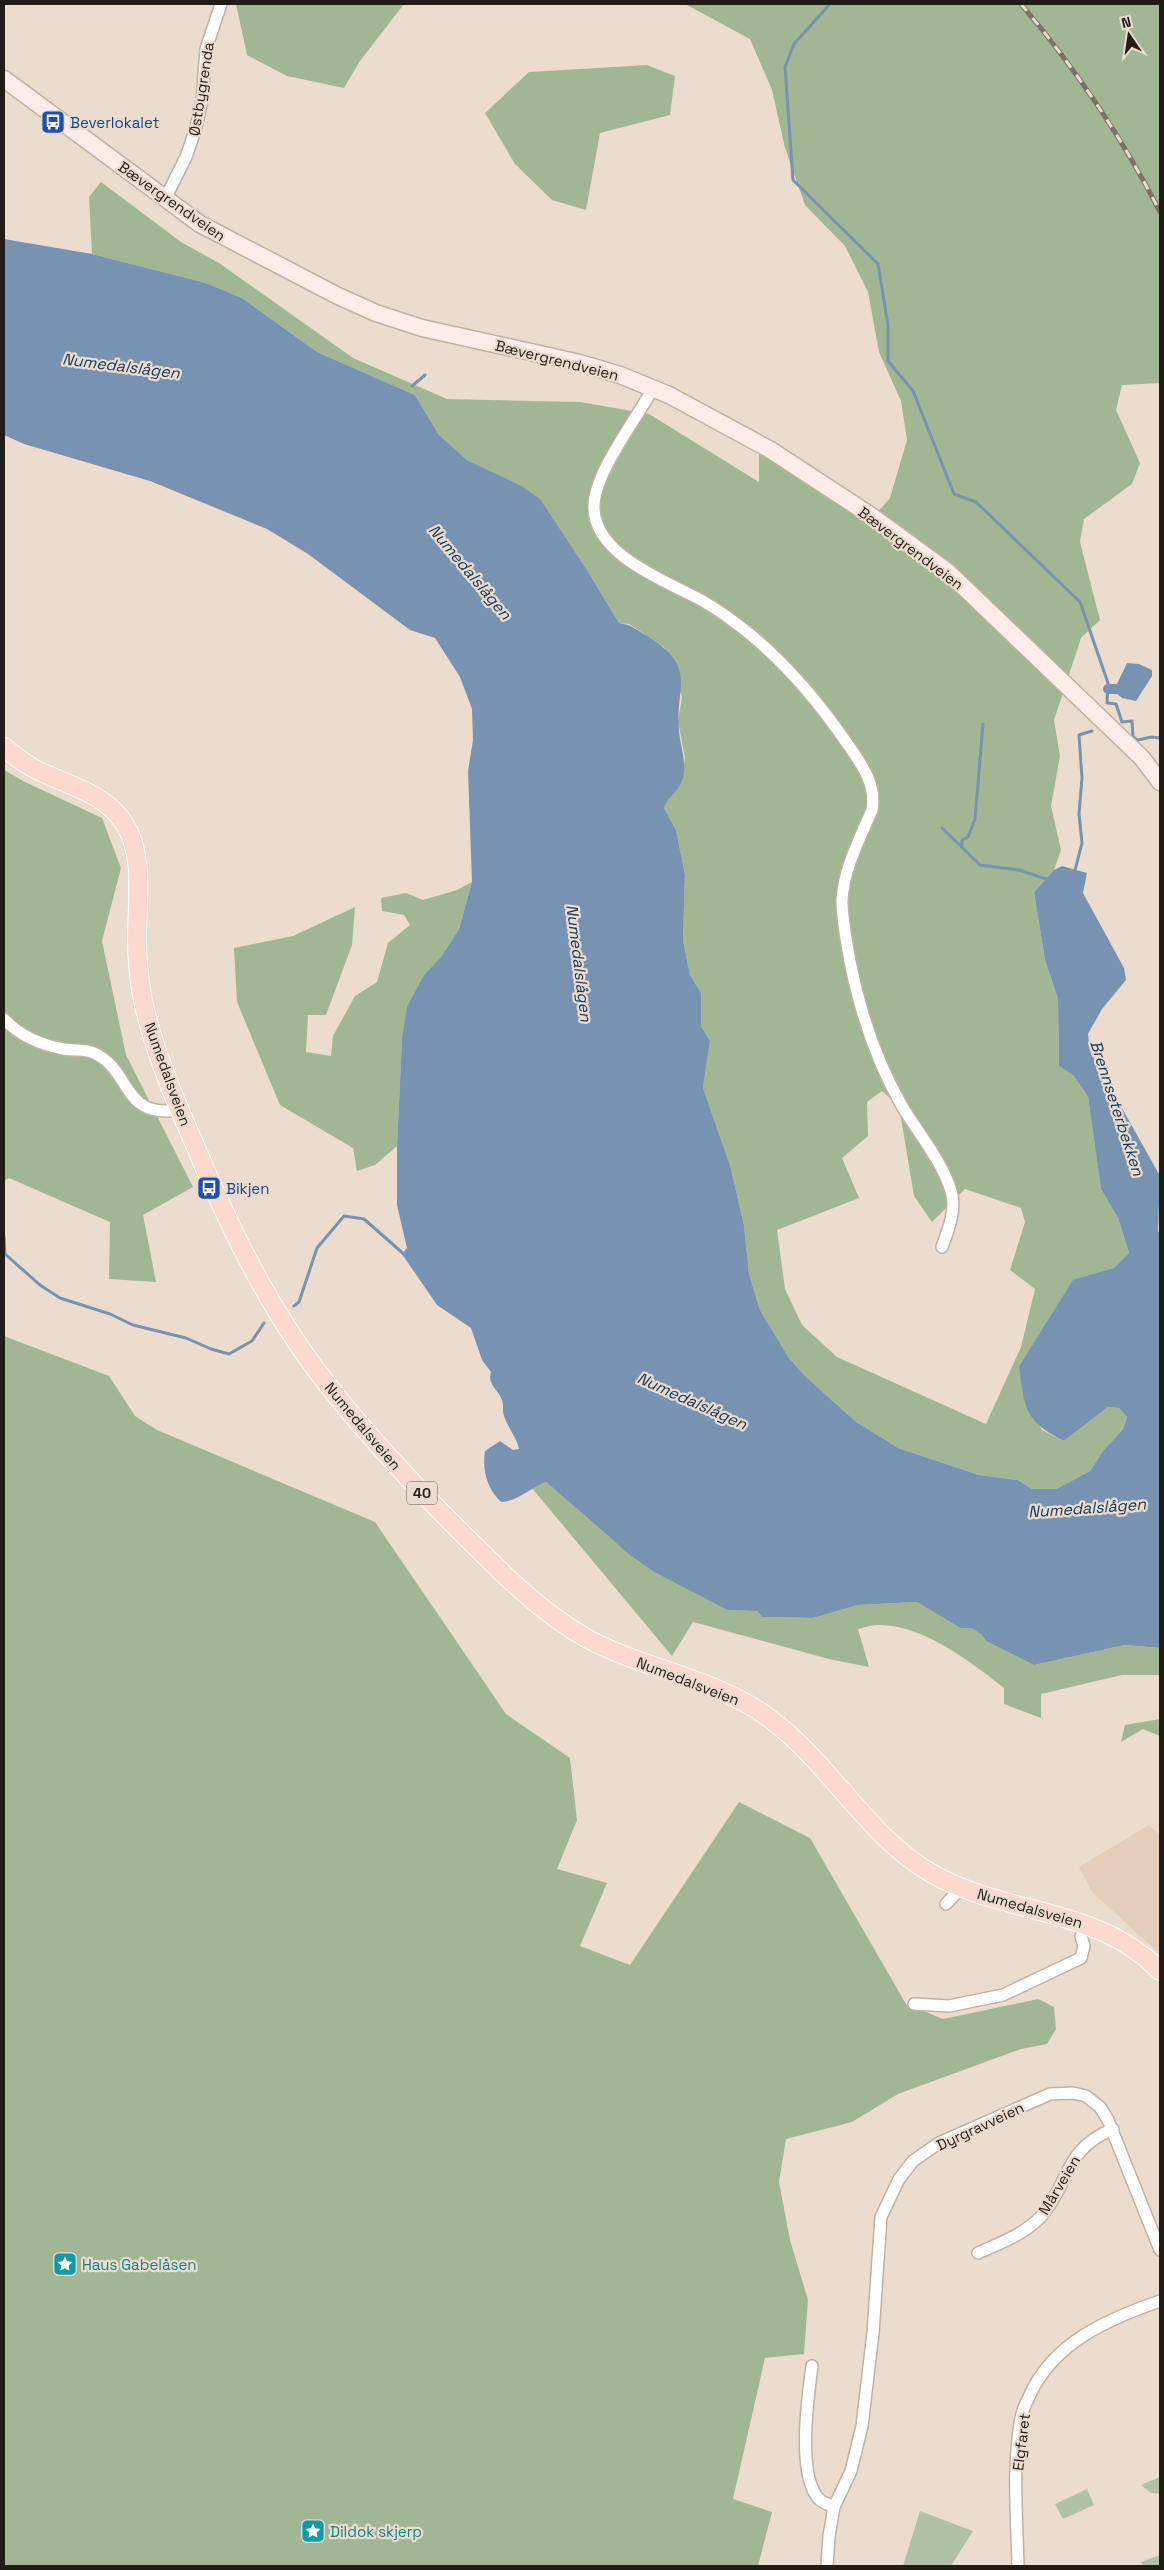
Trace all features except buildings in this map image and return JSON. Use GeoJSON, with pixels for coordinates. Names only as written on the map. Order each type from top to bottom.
{"type":"FeatureCollection","features":[{"type":"Feature","properties":{"kind":"main road","name":"Bævergrendveien"},"geometry":{"type":"LineString","coordinates":[[4,79],[165,200],[227,240],[376,313],[454,336],[594,367],[653,388],[769,449],[825,484],[926,555],[976,598],[1142,758],[1160,782]]}},
{"type":"Feature","properties":{"kind":"main road","name":"Numedalsveien"},"geometry":{"type":"LineString","coordinates":[[4,747],[38,771],[97,797],[116,812],[128,830],[135,849],[137,870],[137,948],[143,1000],[158,1053],[180,1110],[226,1214],[283,1321],[336,1395],[379,1447],[438,1510],[521,1590],[583,1636],[621,1654],[698,1681],[740,1700],[772,1720],[828,1772],[894,1846],[928,1872],[961,1888],[995,1900],[1081,1922],[1111,1934],[1138,1951],[1160,1972]]}},
{"type":"Feature","properties":{"kind":"street","name":"Østbygrenda"},"geometry":{"type":"LineString","coordinates":[[165,200],[186,157],[195,131],[203,96],[206,49],[221,4]]}},
{"type":"Feature","properties":{"kind":"street"},"geometry":{"type":"LineString","coordinates":[[653,388],[599,481],[594,500],[596,521],[601,532],[618,553],[715,609],[772,654],[817,702],[868,777],[873,790],[872,810],[846,878],[842,899],[844,929],[862,1015],[877,1056],[888,1081],[952,1192],[953,1208],[942,1247]]}},
{"type":"Feature","properties":{"kind":"street"},"geometry":{"type":"LineString","coordinates":[[4,1019],[31,1040],[64,1049],[94,1053],[114,1070],[135,1100],[147,1108],[157,1112],[180,1110]]}},
{"type":"Feature","properties":{"kind":"street"},"geometry":{"type":"LineString","coordinates":[[946,1904],[961,1888]]}},
{"type":"Feature","properties":{"kind":"street"},"geometry":{"type":"LineString","coordinates":[[914,2004],[949,2006],[969,2004],[1002,1995],[1081,1958],[1084,1946],[1080,1936]]}},
{"type":"Feature","properties":{"kind":"street","name":"Dyrgravveien"},"geometry":{"type":"LineString","coordinates":[[827,2566],[829,2536],[834,2507],[851,2470],[862,2426],[873,2333],[881,2217],[899,2179],[914,2162],[939,2143],[1050,2094],[1073,2093],[1086,2096],[1100,2107],[1113,2129],[1160,2250]]}},
{"type":"Feature","properties":{"kind":"street","name":"Mårveien"},"geometry":{"type":"LineString","coordinates":[[978,2253],[1020,2233],[1044,2214],[1073,2158],[1081,2148],[1113,2129]]}},
{"type":"Feature","properties":{"kind":"street","name":"Elgfaret"},"geometry":{"type":"LineString","coordinates":[[1018,2566],[1017,2452],[1021,2416],[1037,2380],[1058,2353],[1080,2338],[1117,2318],[1160,2301]]}},
{"type":"Feature","properties":{"kind":"street"},"geometry":{"type":"LineString","coordinates":[[812,2366],[805,2438],[807,2460],[815,2493],[821,2501],[834,2507]]}},
{"type":"Feature","properties":{"kind":"shaded area"},"geometry":{"type":"Polygon","coordinates":[[[1149,1825],[1160,1835],[1160,1954],[1092,1892],[1079,1867],[1149,1825]]]}},
{"type":"Feature","properties":{"kind":"green space"},"geometry":{"type":"Polygon","coordinates":[[[236,4],[404,4],[360,61],[344,88],[287,76],[247,55],[236,4]]]}},
{"type":"Feature","properties":{"kind":"green space"},"geometry":{"type":"Polygon","coordinates":[[[685,4],[1160,4],[1160,383],[1122,385],[1116,410],[1140,463],[1132,484],[1084,519],[1080,542],[1100,620],[1081,638],[1054,720],[1060,756],[1051,806],[1061,850],[1054,870],[1034,892],[1045,960],[1058,999],[1059,1066],[1074,1076],[1088,1097],[1101,1189],[1118,1218],[1129,1253],[1114,1268],[1073,1281],[1019,1366],[1042,1430],[1064,1441],[1108,1407],[1119,1408],[1127,1417],[1123,1429],[1103,1451],[1090,1471],[1056,1489],[1032,1489],[1018,1480],[979,1475],[898,1448],[855,1421],[805,1376],[789,1358],[760,1310],[749,1274],[744,1225],[730,1165],[703,1088],[710,1041],[701,1026],[701,993],[690,975],[683,940],[685,874],[676,830],[664,808],[666,800],[681,783],[685,758],[678,721],[682,697],[664,647],[629,624],[619,623],[587,570],[539,499],[522,486],[467,460],[439,435],[415,395],[317,352],[242,298],[206,283],[92,254],[89,197],[101,182],[181,242],[219,263],[353,358],[447,399],[580,402],[649,414],[759,482],[759,447],[876,514],[890,498],[907,440],[901,401],[879,352],[868,292],[845,246],[805,205],[785,148],[772,90],[750,39],[685,4]],[[882,1091],[867,1102],[868,1136],[842,1158],[859,1198],[777,1230],[785,1289],[802,1325],[837,1357],[986,1424],[1021,1347],[1035,1289],[1010,1270],[1025,1222],[1021,1208],[965,1189],[932,1222],[914,1196],[899,1106],[882,1091]]]}},
{"type":"Feature","properties":{"kind":"green space"},"geometry":{"type":"Polygon","coordinates":[[[647,65],[675,76],[670,115],[600,133],[586,210],[552,200],[515,164],[485,113],[529,72],[647,65]]]}},
{"type":"Feature","properties":{"kind":"green space"},"geometry":{"type":"Polygon","coordinates":[[[4,770],[25,782],[102,818],[121,868],[102,941],[126,1055],[193,1187],[143,1215],[156,1282],[109,1279],[110,1222],[9,1178],[4,1181],[4,770]]]}},
{"type":"Feature","properties":{"kind":"green space"},"geometry":{"type":"Polygon","coordinates":[[[472,882],[459,929],[441,957],[424,975],[402,1039],[397,1146],[375,1165],[357,1171],[353,1148],[280,1105],[237,1002],[234,948],[293,936],[355,907],[352,945],[326,1015],[308,1015],[306,1052],[331,1056],[333,1036],[355,996],[377,982],[388,943],[410,925],[404,915],[382,911],[381,898],[406,893],[423,900],[457,890],[472,882]]]}},
{"type":"Feature","properties":{"kind":"green space"},"geometry":{"type":"Polygon","coordinates":[[[4,1336],[109,1376],[135,1416],[157,1430],[375,1522],[506,1714],[570,1758],[577,1820],[557,1869],[607,1883],[580,1946],[630,1965],[739,1802],[810,1838],[906,2004],[943,2019],[1038,1999],[1054,2007],[1056,2029],[1047,2044],[1021,2049],[898,2094],[852,2122],[786,2139],[779,2182],[790,2240],[808,2300],[804,2354],[765,2358],[733,2499],[772,2512],[758,2566],[4,2566],[4,1336]]]}},
{"type":"Feature","properties":{"kind":"green space"},"geometry":{"type":"Polygon","coordinates":[[[546,1482],[608,1536],[654,1572],[727,1610],[757,1611],[762,1617],[813,1618],[858,1605],[917,1602],[960,1628],[971,1628],[982,1635],[986,1641],[1034,1665],[1125,1645],[1160,1648],[1160,1675],[1122,1675],[1041,1694],[1041,1718],[1004,1704],[1004,1688],[961,1656],[928,1637],[894,1626],[875,1625],[858,1629],[869,1667],[829,1659],[693,1622],[672,1656],[531,1487],[546,1482]]]}},
{"type":"Feature","properties":{"kind":"green space"},"geometry":{"type":"Polygon","coordinates":[[[1160,1719],[1160,1736],[1143,1729],[1121,1742],[1125,1725],[1160,1719]]]}},
{"type":"Feature","properties":{"kind":"green space"},"geometry":{"type":"Polygon","coordinates":[[[1160,2477],[1160,2494],[1151,2493],[1141,2485],[1160,2477]]]}},
{"type":"Feature","properties":{"kind":"green space"},"geometry":{"type":"Polygon","coordinates":[[[1087,2489],[1094,2505],[1063,2519],[1055,2504],[1087,2489]]]}},
{"type":"Feature","properties":{"kind":"green space"},"geometry":{"type":"Polygon","coordinates":[[[920,2511],[973,2531],[951,2566],[903,2566],[920,2511]]]}},
{"type":"Feature","properties":{"kind":"green space"},"geometry":{"type":"Polygon","coordinates":[[[1160,2555],[1160,2566],[1143,2566],[1141,2562],[1160,2555]]]}},
{"type":"Feature","properties":{"kind":"water","name":"Numedalslågen"},"geometry":{"type":"Polygon","coordinates":[[[4,239],[92,254],[206,283],[242,298],[317,352],[415,395],[439,435],[467,460],[522,486],[540,499],[619,623],[631,626],[649,637],[664,648],[674,659],[681,679],[679,730],[684,770],[679,786],[664,808],[676,830],[685,874],[683,940],[690,975],[701,993],[701,1026],[710,1041],[703,1088],[730,1165],[744,1225],[749,1274],[760,1310],[789,1358],[805,1376],[855,1421],[898,1448],[979,1475],[1018,1480],[1032,1489],[1056,1489],[1090,1471],[1103,1451],[1123,1429],[1127,1417],[1119,1408],[1108,1407],[1064,1441],[1041,1426],[1028,1411],[1019,1366],[1073,1280],[1114,1268],[1129,1253],[1118,1218],[1101,1189],[1088,1097],[1074,1076],[1059,1066],[1058,999],[1045,960],[1034,892],[1054,870],[1062,866],[1087,873],[1083,893],[1124,968],[1126,980],[1102,1009],[1088,1034],[1090,1051],[1160,1176],[1158,1231],[1160,1234],[1160,1648],[1125,1645],[1034,1665],[986,1641],[982,1635],[971,1628],[960,1628],[917,1602],[858,1605],[813,1618],[762,1617],[757,1611],[727,1610],[654,1572],[630,1555],[546,1482],[519,1497],[507,1501],[501,1502],[496,1497],[489,1485],[485,1472],[485,1451],[500,1441],[513,1450],[519,1449],[518,1445],[503,1414],[502,1400],[490,1380],[491,1372],[482,1360],[471,1328],[437,1305],[402,1254],[407,1248],[397,1205],[397,1146],[402,1039],[407,1007],[424,975],[441,957],[459,929],[472,882],[468,771],[473,740],[472,709],[460,677],[435,638],[410,630],[308,554],[267,529],[150,481],[24,444],[4,435],[4,239]]]}},
{"type":"Feature","properties":{"kind":"water"},"geometry":{"type":"Polygon","coordinates":[[[1127,663],[1139,664],[1152,670],[1152,676],[1136,701],[1122,698],[1116,693],[1116,686],[1127,663]]]}},
{"type":"Feature","properties":{"kind":"waterway","name":"Brennseterbekken"},"geometry":{"type":"LineString","coordinates":[[830,4],[794,44],[785,67],[793,180],[878,264],[888,325],[888,361],[913,391],[954,494],[976,502],[1080,602],[1108,683],[1107,703],[1116,704],[1122,722],[1132,721],[1133,737],[1138,740],[1151,737],[1160,738]]}},
{"type":"Feature","properties":{"kind":"waterway"},"geometry":{"type":"LineString","coordinates":[[412,386],[425,375]]}},
{"type":"Feature","properties":{"kind":"waterway"},"geometry":{"type":"LineString","coordinates":[[1108,689],[1116,689]]}},
{"type":"Feature","properties":{"kind":"waterway"},"geometry":{"type":"LineString","coordinates":[[962,846],[962,840],[968,837],[975,819],[983,724]]}},
{"type":"Feature","properties":{"kind":"waterway","name":"Brennseterbekken"},"geometry":{"type":"LineString","coordinates":[[1074,874],[1082,843],[1079,814],[1082,778],[1079,735],[1092,731]]}},
{"type":"Feature","properties":{"kind":"waterway"},"geometry":{"type":"LineString","coordinates":[[942,828],[980,865],[1019,870],[1049,880]]}},
{"type":"Feature","properties":{"kind":"waterway"},"geometry":{"type":"LineString","coordinates":[[294,1306],[299,1302],[317,1248],[344,1216],[364,1219],[406,1256]]}},
{"type":"Feature","properties":{"kind":"waterway"},"geometry":{"type":"LineString","coordinates":[[4,1237],[5,1254],[40,1285],[60,1298],[110,1314],[133,1325],[186,1338],[211,1349],[229,1354],[252,1341],[264,1323]]}},
{"type":"Feature","properties":{"kind":"railway"},"geometry":{"type":"LineString","coordinates":[[1021,4],[1079,78],[1114,130],[1160,212]]}},
{"type":"Feature","properties":{"kind":"place","name":"Beverlokalet"},"geometry":{"type":"Point","coordinates":[53,122]}},
{"type":"Feature","properties":{"kind":"place","name":"Bikjen"},"geometry":{"type":"Point","coordinates":[209,1188]}},
{"type":"Feature","properties":{"kind":"place","name":"Haus Gabelåsen"},"geometry":{"type":"Point","coordinates":[65,2264]}},
{"type":"Feature","properties":{"kind":"place","name":"Dildok skjerp"},"geometry":{"type":"Point","coordinates":[313,2531]}}]}
